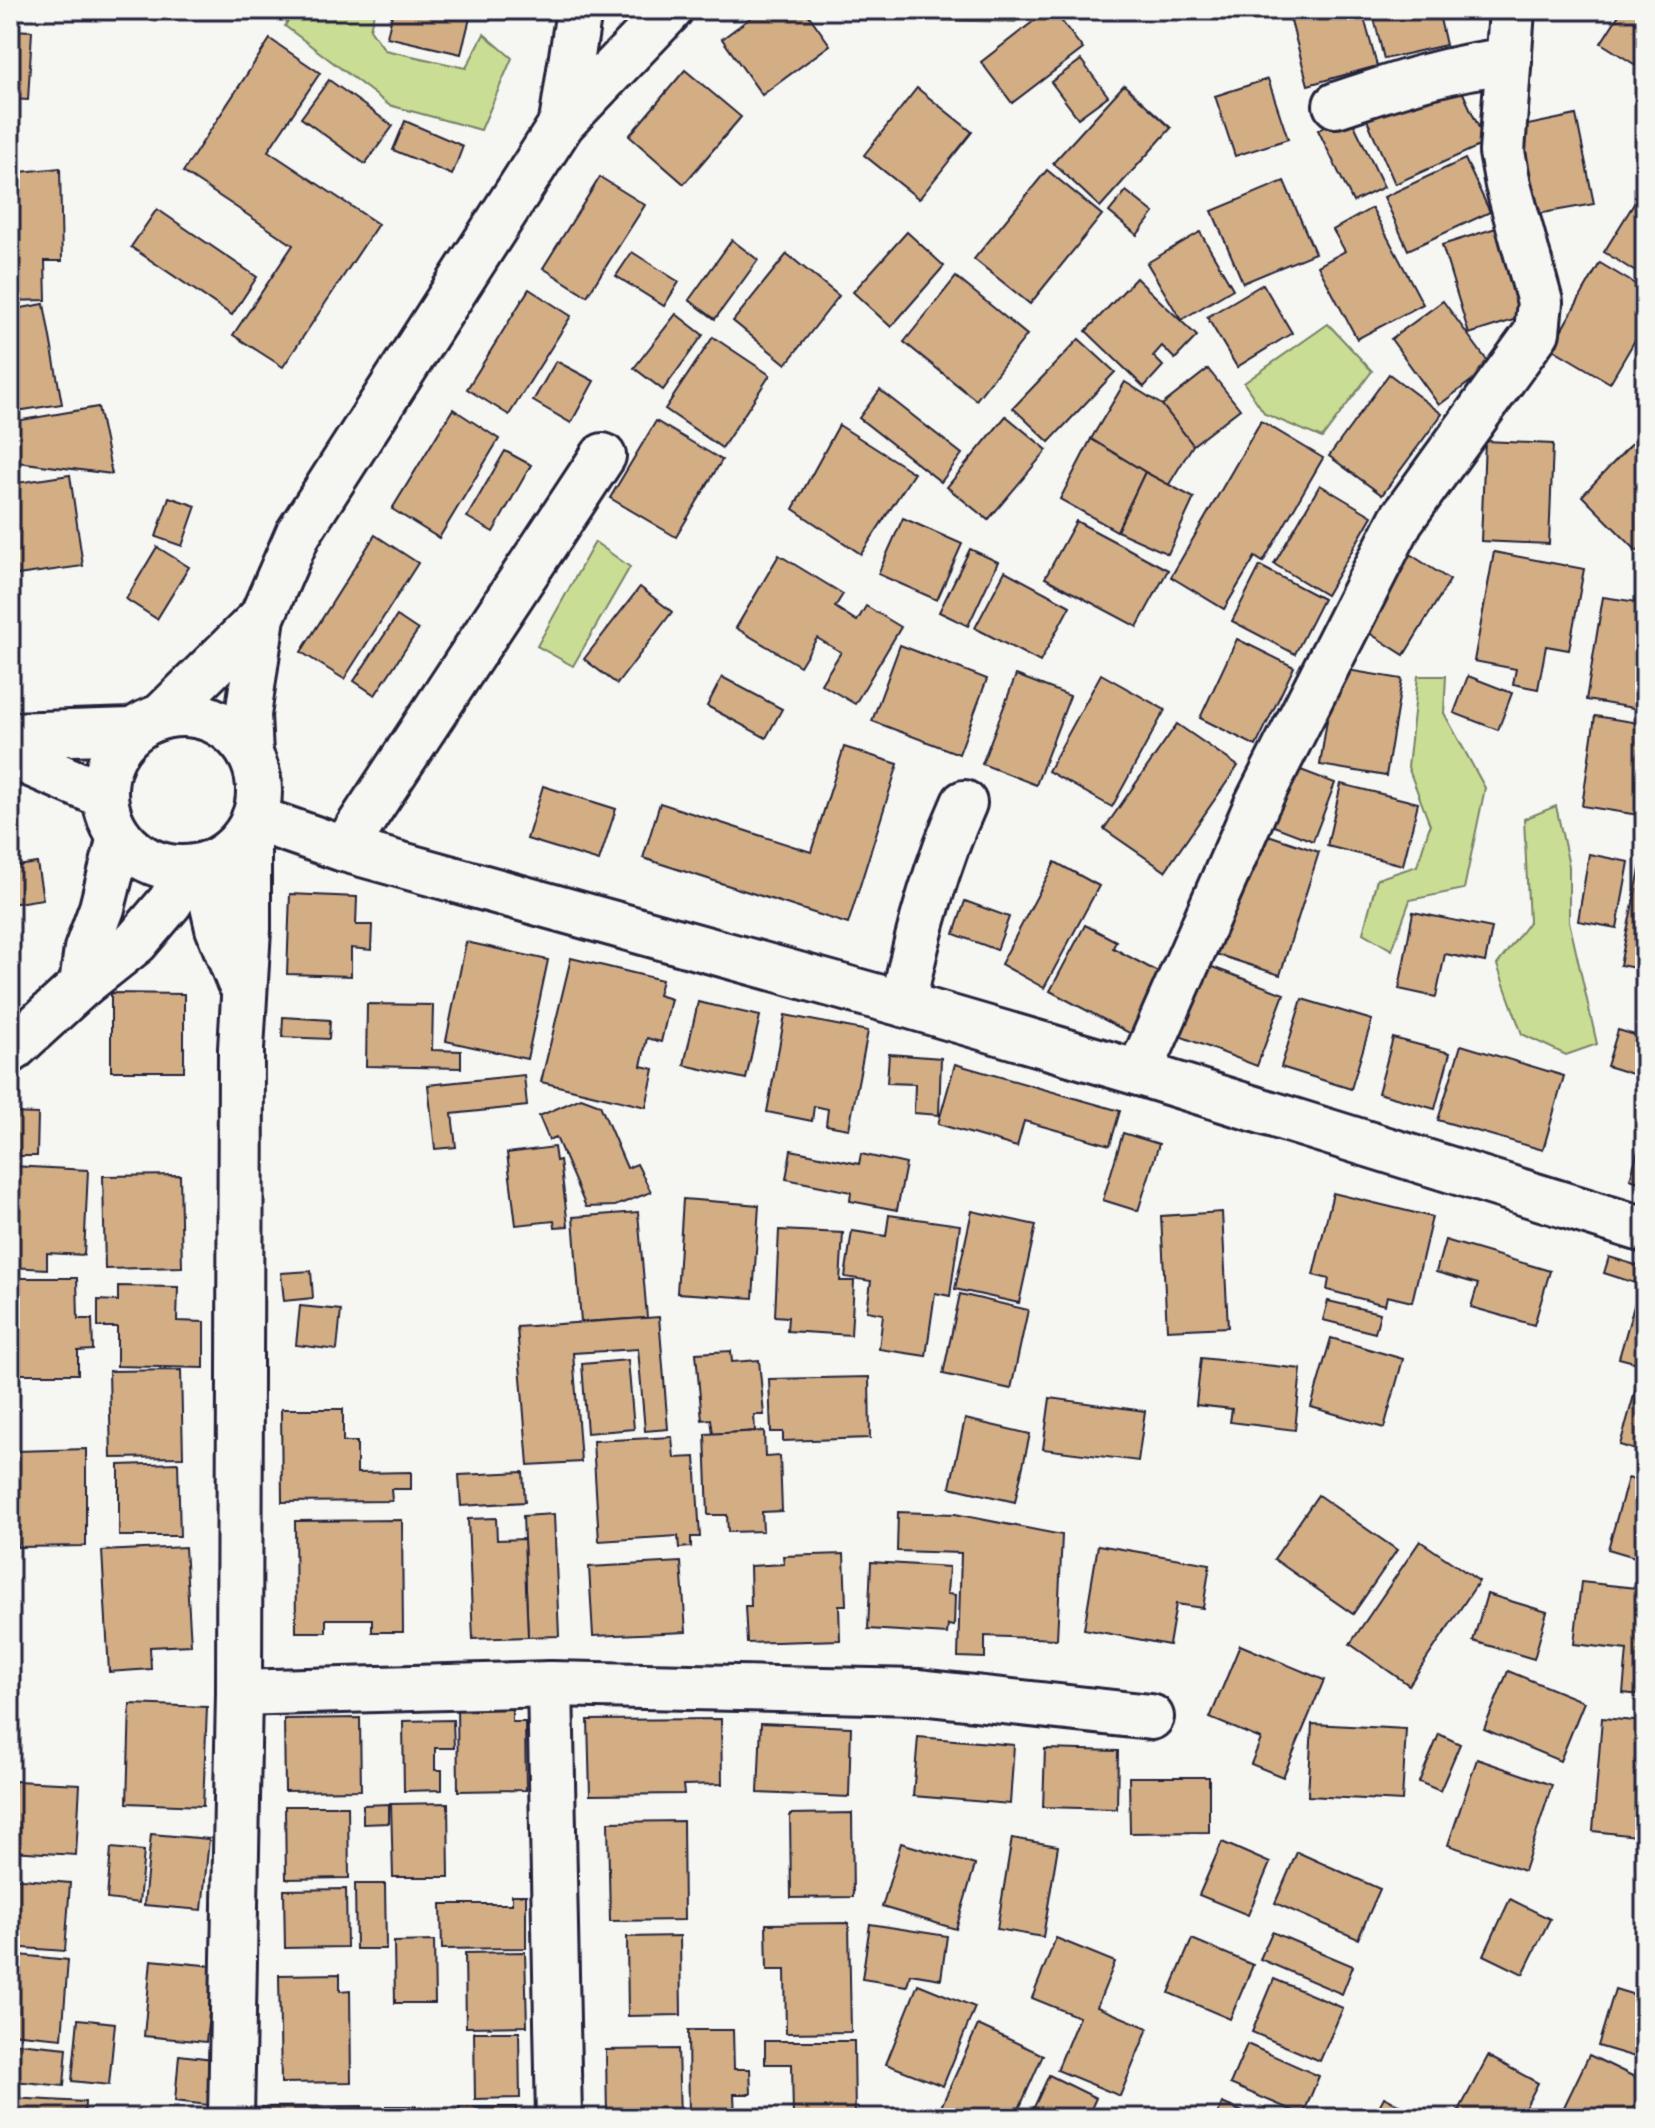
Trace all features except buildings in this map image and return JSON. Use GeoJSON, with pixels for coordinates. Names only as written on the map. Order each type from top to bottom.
{"type":"FeatureCollection","features":[{"type":"Feature","properties":{"kind":"street"},"geometry":{"type":"LineString","coordinates":[[562,123],[579,10]]}},
{"type":"Feature","properties":{"kind":"street"},"geometry":{"type":"LineString","coordinates":[[231,2118],[239,1693],[241,1049],[251,825],[259,786],[250,754],[248,715],[262,617],[298,534],[562,123],[670,10]]}},
{"type":"Feature","properties":{"kind":"street"},"geometry":{"type":"LineString","coordinates":[[1139,1073],[1257,804],[1401,520],[1537,332],[1540,302],[1502,152],[1512,10]]}},
{"type":"Feature","properties":{"kind":"street"},"geometry":{"type":"LineString","coordinates":[[1336,105],[1437,72],[1509,61]]}},
{"type":"Feature","properties":{"kind":"street"},"geometry":{"type":"LineString","coordinates":[[344,849],[603,456]]}},
{"type":"Feature","properties":{"kind":"street"},"geometry":{"type":"LineString","coordinates":[[251,825],[237,847],[197,867],[175,869],[151,862],[130,849],[120,837],[107,810],[106,777],[120,744],[147,724],[262,617]]}},
{"type":"Feature","properties":{"kind":"street"},"geometry":{"type":"LineString","coordinates":[[10,735],[147,724],[182,713],[212,720],[238,738],[250,754]]}},
{"type":"Feature","properties":{"kind":"street"},"geometry":{"type":"LineString","coordinates":[[10,755],[105,796]]}},
{"type":"Feature","properties":{"kind":"street"},"geometry":{"type":"LineString","coordinates":[[903,1004],[931,887],[964,803]]}},
{"type":"Feature","properties":{"kind":"street"},"geometry":{"type":"LineString","coordinates":[[251,825],[903,1004],[1139,1073],[1645,1230]]}},
{"type":"Feature","properties":{"kind":"street"},"geometry":{"type":"LineString","coordinates":[[82,985],[87,949],[102,908],[120,837]]}},
{"type":"Feature","properties":{"kind":"street"},"geometry":{"type":"LineString","coordinates":[[10,1051],[82,985],[136,942],[197,867]]}},
{"type":"Feature","properties":{"kind":"street"},"geometry":{"type":"LineString","coordinates":[[197,867],[243,990]]}},
{"type":"Feature","properties":{"kind":"street"},"geometry":{"type":"LineString","coordinates":[[239,1693],[550,1684],[919,1692],[1151,1717]]}},
{"type":"Feature","properties":{"kind":"street"},"geometry":{"type":"LineString","coordinates":[[550,1684],[559,2118]]}},
{"type":"Feature","properties":{"kind":"green space"},"geometry":{"type":"Polygon","coordinates":[[[294,10],[375,10],[370,29],[385,50],[466,68],[484,34],[512,58],[481,130],[389,105],[285,26],[294,10]]]}},
{"type":"Feature","properties":{"kind":"green space"},"geometry":{"type":"Polygon","coordinates":[[[929,10],[1027,10],[1015,22],[932,20],[929,10]]]}},
{"type":"Feature","properties":{"kind":"green space"},"geometry":{"type":"Polygon","coordinates":[[[1328,324],[1372,371],[1322,438],[1265,414],[1244,383],[1328,324]]]}},
{"type":"Feature","properties":{"kind":"green space"},"geometry":{"type":"Polygon","coordinates":[[[595,542],[630,567],[573,666],[537,646],[595,542]]]}},
{"type":"Feature","properties":{"kind":"green space"},"geometry":{"type":"Polygon","coordinates":[[[1418,676],[1446,676],[1444,713],[1485,788],[1464,889],[1410,900],[1392,950],[1363,933],[1377,879],[1417,866],[1430,825],[1408,767],[1418,676]]]}},
{"type":"Feature","properties":{"kind":"green space"},"geometry":{"type":"Polygon","coordinates":[[[1556,806],[1569,866],[1569,921],[1597,1044],[1566,1055],[1522,1034],[1497,965],[1529,922],[1524,819],[1556,806]]]}}]}
